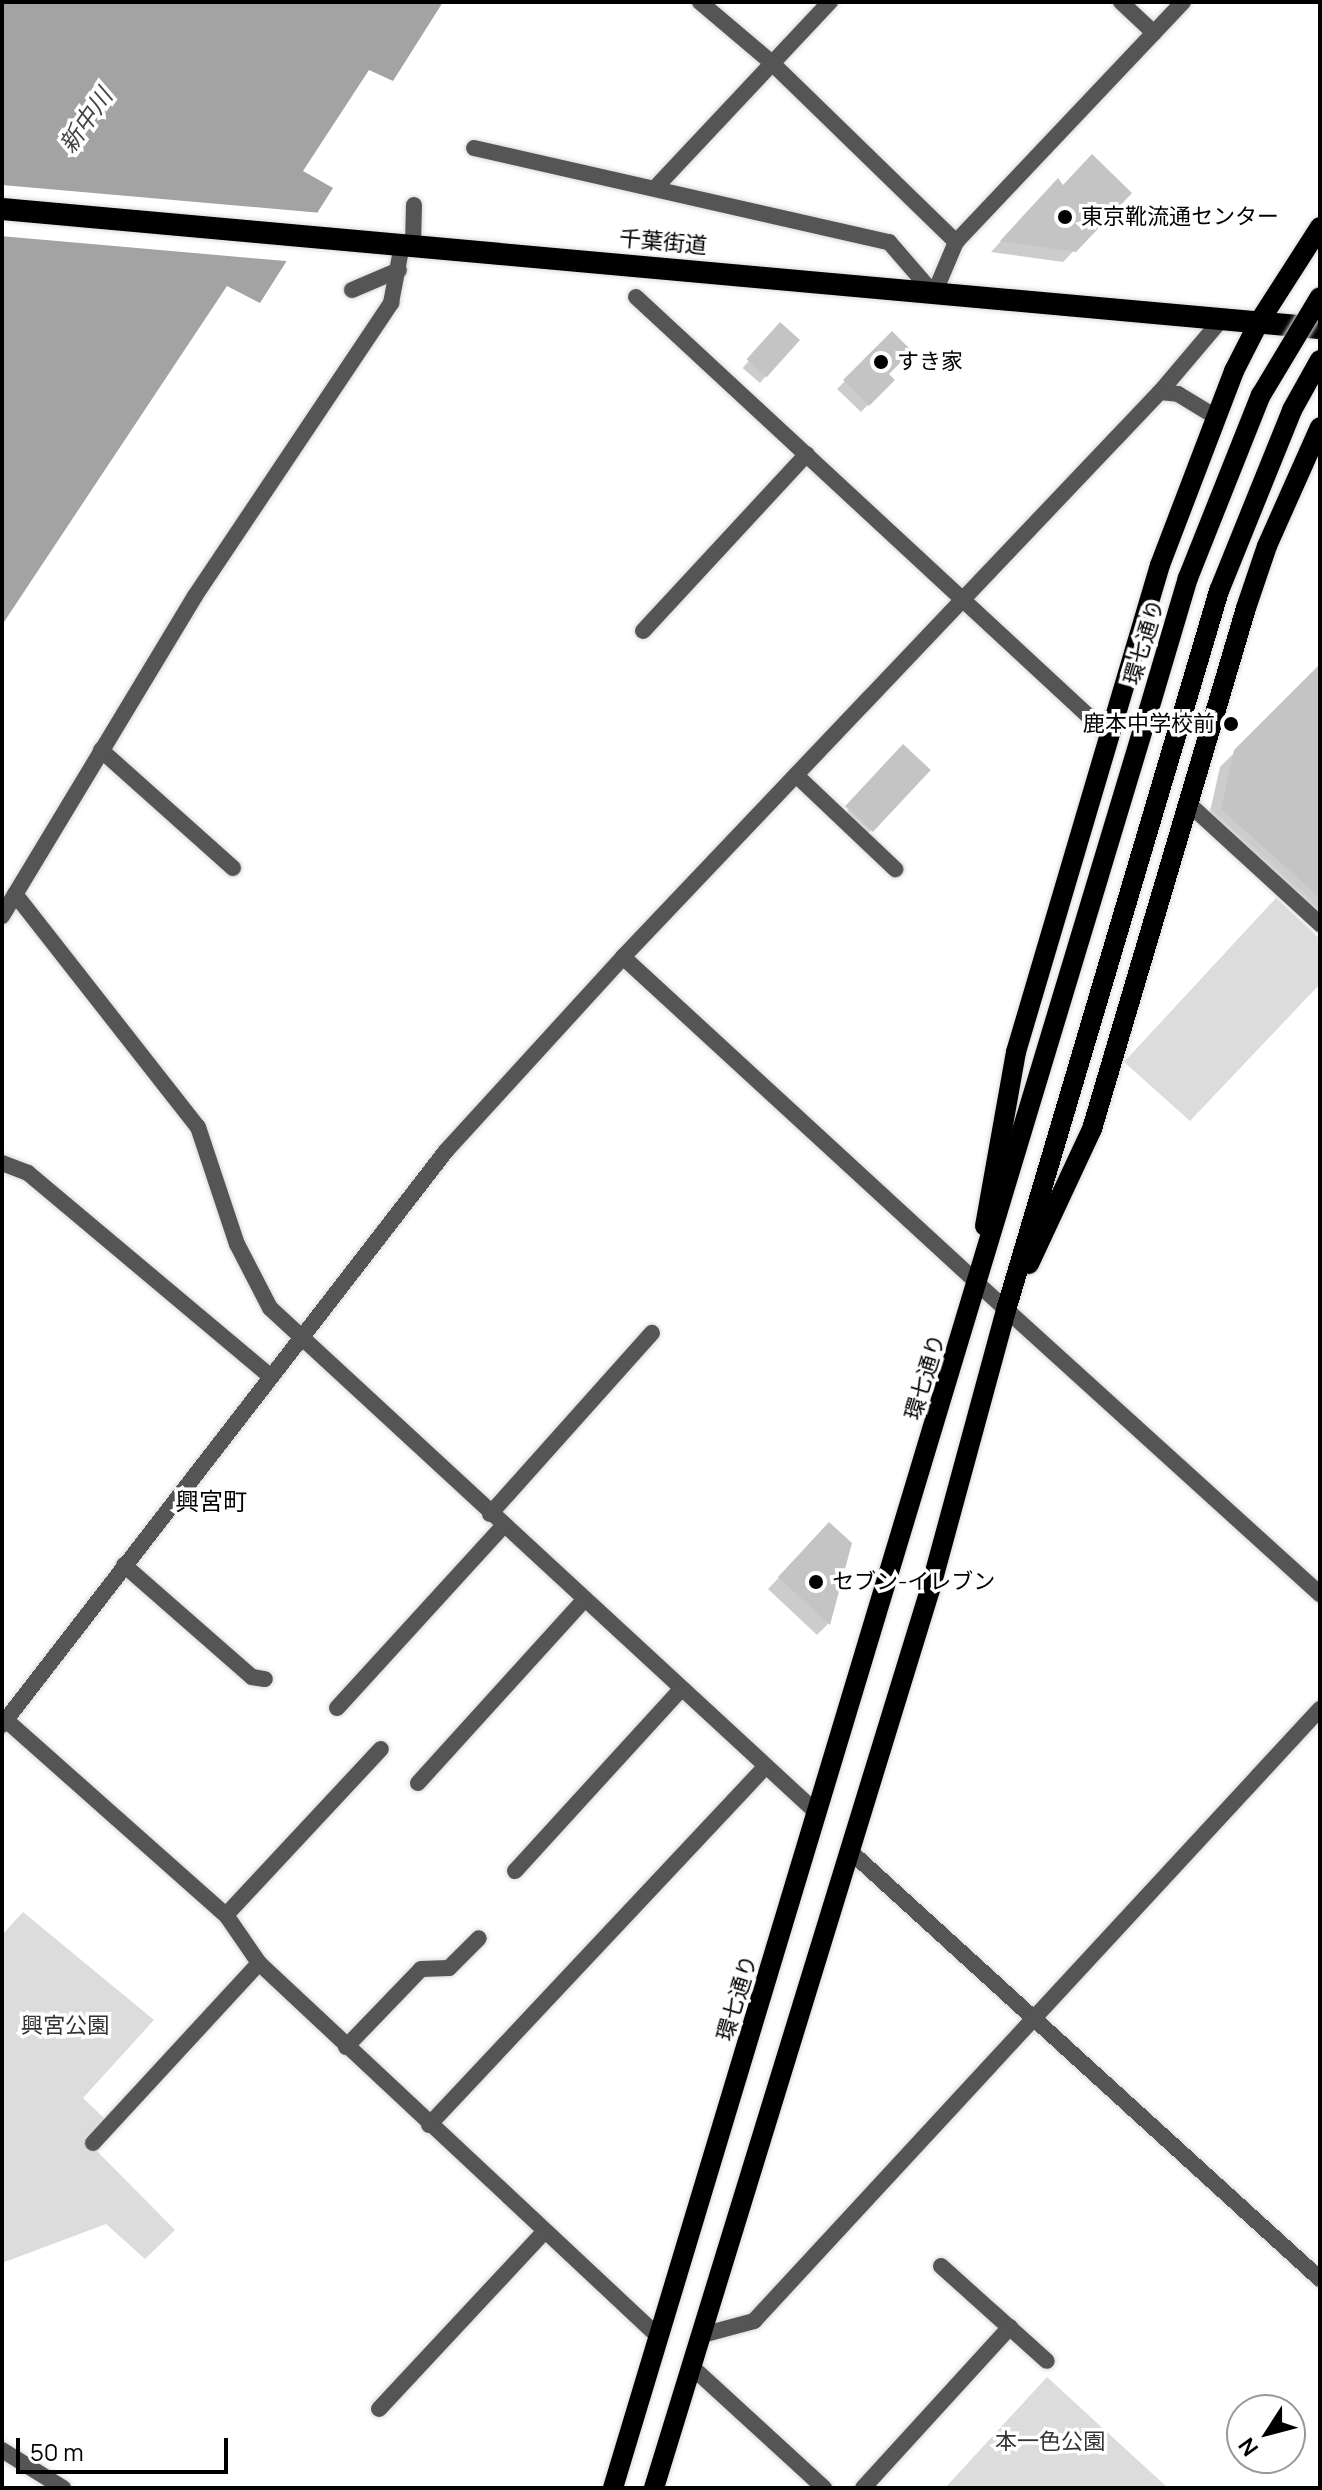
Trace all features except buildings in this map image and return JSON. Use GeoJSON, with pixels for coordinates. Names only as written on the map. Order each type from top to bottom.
{"type":"FeatureCollection","features":[{"type":"Feature","properties":{"kind":"highway","name":"千葉街道"},"geometry":{"type":"LineString","coordinates":[[2,209],[1320,328]]}},
{"type":"Feature","properties":{"kind":"main road"},"geometry":{"type":"LineString","coordinates":[[978,1284],[993,1163],[1016,1052],[1160,565],[1216,417],[1259,322],[1320,227]]}},
{"type":"Feature","properties":{"kind":"main road","name":"環七通り"},"geometry":{"type":"LineString","coordinates":[[613,2488],[978,1284],[1188,578],[1261,395],[1320,297]]}},
{"type":"Feature","properties":{"kind":"main road"},"geometry":{"type":"LineString","coordinates":[[654,2488],[930,1590],[1006,1310],[1178,725],[1241,532],[1292,410],[1320,360]]}},
{"type":"Feature","properties":{"kind":"main road"},"geometry":{"type":"LineString","coordinates":[[1006,1310],[1092,1129],[1263,556],[1320,427]]}},
{"type":"Feature","properties":{"kind":"street"},"geometry":{"type":"LineString","coordinates":[[700,2],[772,63],[956,242]]}},
{"type":"Feature","properties":{"kind":"street"},"geometry":{"type":"LineString","coordinates":[[657,186],[830,2]]}},
{"type":"Feature","properties":{"kind":"street"},"geometry":{"type":"LineString","coordinates":[[1121,2],[1154,33]]}},
{"type":"Feature","properties":{"kind":"street"},"geometry":{"type":"LineString","coordinates":[[474,148],[657,186],[889,242],[934,294],[956,242],[1183,2]]}},
{"type":"Feature","properties":{"kind":"street"},"geometry":{"type":"LineString","coordinates":[[2,916],[195,596],[391,303],[408,245],[414,205]]}},
{"type":"Feature","properties":{"kind":"street"},"geometry":{"type":"LineString","coordinates":[[352,290],[399,270]]}},
{"type":"Feature","properties":{"kind":"street"},"geometry":{"type":"LineString","coordinates":[[636,297],[1111,737]]}},
{"type":"Feature","properties":{"kind":"street"},"geometry":{"type":"LineString","coordinates":[[659,2337],[259,1963],[226,1915],[4,1723],[446,1151],[623,957],[1160,392],[1222,319]]}},
{"type":"Feature","properties":{"kind":"street"},"geometry":{"type":"LineString","coordinates":[[1160,392],[1178,394],[1216,417]]}},
{"type":"Feature","properties":{"kind":"street"},"geometry":{"type":"LineString","coordinates":[[643,631],[807,454]]}},
{"type":"Feature","properties":{"kind":"street"},"geometry":{"type":"LineString","coordinates":[[101,750],[233,868]]}},
{"type":"Feature","properties":{"kind":"street"},"geometry":{"type":"LineString","coordinates":[[796,775],[895,869]]}},
{"type":"Feature","properties":{"kind":"street"},"geometry":{"type":"LineString","coordinates":[[1189,804],[1320,924]]}},
{"type":"Feature","properties":{"kind":"street"},"geometry":{"type":"LineString","coordinates":[[15,894],[198,1127],[237,1244],[270,1308],[298,1339],[817,1813]]}},
{"type":"Feature","properties":{"kind":"street"},"geometry":{"type":"LineString","coordinates":[[623,957],[1320,1594]]}},
{"type":"Feature","properties":{"kind":"street"},"geometry":{"type":"LineString","coordinates":[[2,1163],[28,1173],[271,1377]]}},
{"type":"Feature","properties":{"kind":"street"},"geometry":{"type":"LineString","coordinates":[[490,1514],[652,1333]]}},
{"type":"Feature","properties":{"kind":"street"},"geometry":{"type":"LineString","coordinates":[[337,1708],[503,1526]]}},
{"type":"Feature","properties":{"kind":"street"},"geometry":{"type":"LineString","coordinates":[[124,1565],[252,1677],[265,1679]]}},
{"type":"Feature","properties":{"kind":"street"},"geometry":{"type":"LineString","coordinates":[[418,1783],[584,1600]]}},
{"type":"Feature","properties":{"kind":"street"},"geometry":{"type":"LineString","coordinates":[[515,1871],[681,1689]]}},
{"type":"Feature","properties":{"kind":"street"},"geometry":{"type":"LineString","coordinates":[[702,2335],[754,2321],[1320,1709]]}},
{"type":"Feature","properties":{"kind":"street"},"geometry":{"type":"LineString","coordinates":[[226,1915],[381,1749]]}},
{"type":"Feature","properties":{"kind":"street"},"geometry":{"type":"LineString","coordinates":[[429,2125],[766,1766]]}},
{"type":"Feature","properties":{"kind":"street"},"geometry":{"type":"LineString","coordinates":[[851,1852],[1320,2279]]}},
{"type":"Feature","properties":{"kind":"street"},"geometry":{"type":"LineString","coordinates":[[346,2047],[421,1969],[449,1968],[479,1938]]}},
{"type":"Feature","properties":{"kind":"street"},"geometry":{"type":"LineString","coordinates":[[93,2143],[259,1963]]}},
{"type":"Feature","properties":{"kind":"street"},"geometry":{"type":"LineString","coordinates":[[379,2409],[544,2232]]}},
{"type":"Feature","properties":{"kind":"street"},"geometry":{"type":"LineString","coordinates":[[941,2266],[1047,2361]]}},
{"type":"Feature","properties":{"kind":"street"},"geometry":{"type":"LineString","coordinates":[[863,2488],[1010,2327]]}},
{"type":"Feature","properties":{"kind":"street"},"geometry":{"type":"LineString","coordinates":[[692,2367],[824,2488]]}},
{"type":"Feature","properties":{"kind":"street"},"geometry":{"type":"LineString","coordinates":[[2,2450],[63,2488]]}},
{"type":"Feature","properties":{"kind":"green space"},"geometry":{"type":"Polygon","coordinates":[[[1276,898],[1320,939],[1320,984],[1190,1121],[1124,1062],[1276,898]]]}},
{"type":"Feature","properties":{"kind":"green space","name":"興宮公園"},"geometry":{"type":"Polygon","coordinates":[[[23,1912],[154,2020],[83,2098],[105,2119],[85,2139],[175,2230],[145,2259],[106,2224],[2,2263],[2,1935],[23,1912]]]}},
{"type":"Feature","properties":{"kind":"green space","name":"本一色公園"},"geometry":{"type":"Polygon","coordinates":[[[1047,2377],[1168,2488],[945,2488],[1047,2377]]]}},
{"type":"Feature","properties":{"kind":"water","name":"新中川"},"geometry":{"type":"Polygon","coordinates":[[[3,2],[443,2],[393,81],[369,70],[303,171],[333,188],[260,303],[227,286],[2,625],[3,2]]]}},
{"type":"Feature","properties":{"kind":"pier"},"geometry":{"type":"Polygon","coordinates":[[[2,185],[322,213],[317,264],[2,236],[2,185]]]}},
{"type":"Feature","properties":{"kind":"place","name":"東京靴流通センター"},"geometry":{"type":"Point","coordinates":[1065,217]}},
{"type":"Feature","properties":{"kind":"place","name":"すき家"},"geometry":{"type":"Point","coordinates":[881,362]}},
{"type":"Feature","properties":{"kind":"place","name":"鹿本中学校前"},"geometry":{"type":"Point","coordinates":[1231,724]}},
{"type":"Feature","properties":{"kind":"place","name":"セブン-イレブン"},"geometry":{"type":"Point","coordinates":[816,1582]}},
{"type":"Feature","properties":{"kind":"district","name":"興宮町"},"geometry":{"type":"Point","coordinates":[211,1501]}}]}
